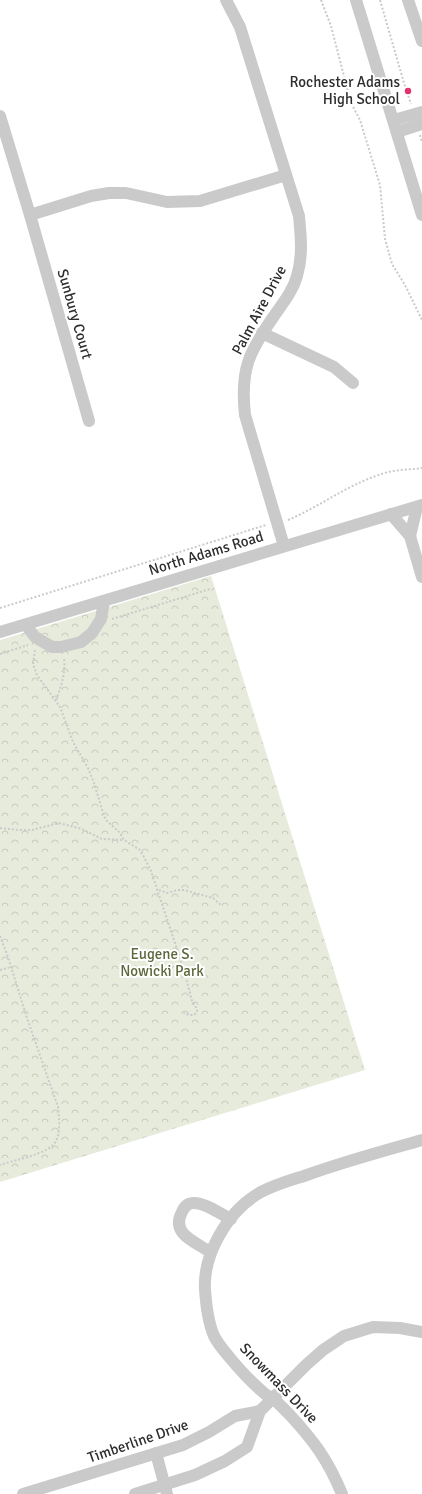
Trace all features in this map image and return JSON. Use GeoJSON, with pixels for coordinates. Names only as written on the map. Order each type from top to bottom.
{"type":"FeatureCollection","features":[{"type":"Feature","properties":{"kind":"street","name":"Palm Aire Drive"},"geometry":{"type":"LineString","coordinates":[[226,0],[240,27],[299,216],[302,239],[301,261],[297,278],[288,296],[262,333],[249,357],[244,374],[244,415],[284,546]]}},
{"type":"Feature","properties":{"kind":"street"},"geometry":{"type":"LineString","coordinates":[[356,0],[422,215]]}},
{"type":"Feature","properties":{"kind":"street"},"geometry":{"type":"LineString","coordinates":[[408,0],[422,41]]}},
{"type":"Feature","properties":{"kind":"street","name":"Sunbury Court"},"geometry":{"type":"LineString","coordinates":[[0,116],[89,421]]}},
{"type":"Feature","properties":{"kind":"street"},"geometry":{"type":"LineString","coordinates":[[395,126],[419,119]]}},
{"type":"Feature","properties":{"kind":"street"},"geometry":{"type":"LineString","coordinates":[[30,215],[92,196],[109,193],[126,193],[167,202],[200,201],[286,174]]}},
{"type":"Feature","properties":{"kind":"street"},"geometry":{"type":"LineString","coordinates":[[262,333],[334,367],[352,384]]}},
{"type":"Feature","properties":{"kind":"street"},"geometry":{"type":"LineString","coordinates":[[410,536],[420,506]]}},
{"type":"Feature","properties":{"kind":"street","name":"North Adams Road"},"geometry":{"type":"LineString","coordinates":[[0,632],[175,581],[284,546],[420,506]]}},
{"type":"Feature","properties":{"kind":"street"},"geometry":{"type":"LineString","coordinates":[[391,514],[410,536],[422,577]]}},
{"type":"Feature","properties":{"kind":"street"},"geometry":{"type":"LineString","coordinates":[[26,625],[35,637],[52,647],[61,647],[81,642],[92,633],[101,619],[104,601]]}},
{"type":"Feature","properties":{"kind":"street","name":"Snowmass Drive"},"geometry":{"type":"LineString","coordinates":[[342,1494],[332,1470],[318,1448],[273,1398],[265,1394],[251,1381],[230,1358],[215,1337],[208,1317],[204,1278],[210,1252],[219,1236],[241,1206],[257,1194],[279,1184],[314,1172],[422,1140]]}},
{"type":"Feature","properties":{"kind":"street"},"geometry":{"type":"LineString","coordinates":[[210,1252],[187,1238],[182,1233],[178,1220],[183,1209],[186,1205],[193,1203],[201,1204],[231,1219]]}},
{"type":"Feature","properties":{"kind":"street"},"geometry":{"type":"LineString","coordinates":[[135,1494],[166,1490],[225,1461],[247,1447],[260,1411],[317,1355],[344,1336],[373,1327],[400,1328],[417,1331],[422,1321]]}},
{"type":"Feature","properties":{"kind":"street","name":"Timberline Drive"},"geometry":{"type":"LineString","coordinates":[[23,1494],[183,1445],[209,1432],[235,1416],[260,1411]]}},
{"type":"Feature","properties":{"kind":"street"},"geometry":{"type":"LineString","coordinates":[[156,1454],[166,1490]]}},
{"type":"Feature","properties":{"kind":"path"},"geometry":{"type":"LineString","coordinates":[[321,0],[331,26],[351,103],[360,120],[380,185],[385,239],[392,264],[405,285],[422,320]]}},
{"type":"Feature","properties":{"kind":"path"},"geometry":{"type":"LineString","coordinates":[[380,0],[419,119],[422,142]]}},
{"type":"Feature","properties":{"kind":"path"},"geometry":{"type":"LineString","coordinates":[[0,608],[265,525],[289,520],[334,495],[386,472],[422,468]]}},
{"type":"Feature","properties":{"kind":"path"},"geometry":{"type":"LineString","coordinates":[[40,640],[34,651],[33,664],[37,675],[60,707],[67,729],[88,768],[104,816],[119,832],[124,840],[140,850],[158,889],[184,970],[192,1001],[197,1009],[197,1012],[194,1015],[189,1015],[184,1012]]}},
{"type":"Feature","properties":{"kind":"path"},"geometry":{"type":"LineString","coordinates":[[56,701],[65,666],[61,647]]}},
{"type":"Feature","properties":{"kind":"path"},"geometry":{"type":"LineString","coordinates":[[0,828],[32,830],[59,823],[82,829],[102,839],[124,840]]}},
{"type":"Feature","properties":{"kind":"path"},"geometry":{"type":"LineString","coordinates":[[158,889],[167,893],[184,890],[213,898],[222,906]]}},
{"type":"Feature","properties":{"kind":"path"},"geometry":{"type":"LineString","coordinates":[[0,936],[58,1107],[59,1131],[56,1142],[51,1148],[0,1165]]}},
{"type":"Feature","properties":{"kind":"path"},"geometry":{"type":"LineString","coordinates":[[0,970],[11,967]]}},
{"type":"Feature","properties":{"kind":"green space","name":"Eugene S. Nowicki Park"},"geometry":{"type":"Polygon","coordinates":[[[211,576],[365,1070],[0,1182],[0,640],[211,576]]]}},
{"type":"Feature","properties":{"kind":"place","name":"Rochester Adams High School"},"geometry":{"type":"Point","coordinates":[408,91]}}]}
